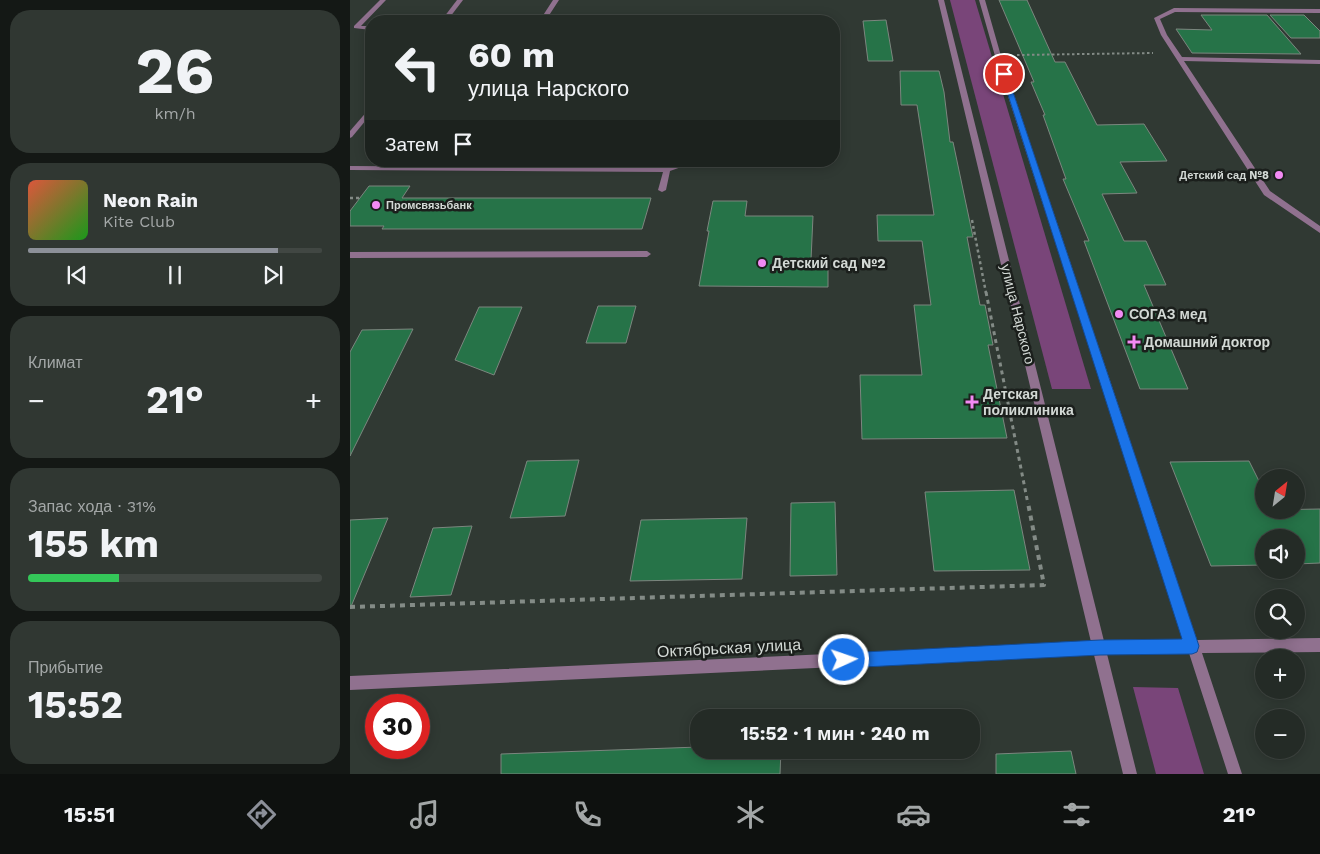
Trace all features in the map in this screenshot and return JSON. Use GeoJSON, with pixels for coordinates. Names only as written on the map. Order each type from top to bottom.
{"type":"FeatureCollection","features":[{"type":"Feature","properties":{"kind":"street"},"geometry":{"type":"LineString","coordinates":[[368,15],[383,0]]}},
{"type":"Feature","properties":{"kind":"street"},"geometry":{"type":"LineString","coordinates":[[448,15],[460,0]]}},
{"type":"Feature","properties":{"kind":"street"},"geometry":{"type":"LineString","coordinates":[[547,15],[556,0]]}},
{"type":"Feature","properties":{"kind":"street","name":"улица Нарского"},"geometry":{"type":"LineString","coordinates":[[941,0],[1130,774]]}},
{"type":"Feature","properties":{"kind":"street"},"geometry":{"type":"LineString","coordinates":[[982,0],[998,56],[1235,774]]}},
{"type":"Feature","properties":{"kind":"street"},"geometry":{"type":"LineString","coordinates":[[1320,11],[1174,10],[1157,18],[1174,52],[1267,193],[1320,230]]}},
{"type":"Feature","properties":{"kind":"street"},"geometry":{"type":"LineString","coordinates":[[365,18],[356,27],[365,28]]}},
{"type":"Feature","properties":{"kind":"street"},"geometry":{"type":"LineString","coordinates":[[1180,59],[1320,62]]}},
{"type":"Feature","properties":{"kind":"street"},"geometry":{"type":"LineString","coordinates":[[350,136],[365,117]]}},
{"type":"Feature","properties":{"kind":"street"},"geometry":{"type":"LineString","coordinates":[[350,168],[667,170],[676,167]]}},
{"type":"Feature","properties":{"kind":"street"},"geometry":{"type":"LineString","coordinates":[[662,190],[667,170]]}},
{"type":"Feature","properties":{"kind":"street"},"geometry":{"type":"LineString","coordinates":[[350,255],[647,254]]}},
{"type":"Feature","properties":{"kind":"street","name":"Октябрьская улица"},"geometry":{"type":"LineString","coordinates":[[350,683],[1100,648],[1320,645]]}},
{"type":"Feature","properties":{"kind":"path"},"geometry":{"type":"LineString","coordinates":[[998,56],[1174,52]]}},
{"type":"Feature","properties":{"kind":"path"},"geometry":{"type":"LineString","coordinates":[[350,198],[360,198]]}},
{"type":"Feature","properties":{"kind":"path"},"geometry":{"type":"LineString","coordinates":[[350,607],[1044,586],[971,215]]}},
{"type":"Feature","properties":{"kind":"shaded area"},"geometry":{"type":"Polygon","coordinates":[[[950,0],[975,0],[1091,389],[1052,389],[950,0]]]}},
{"type":"Feature","properties":{"kind":"shaded area"},"geometry":{"type":"Polygon","coordinates":[[[1133,687],[1178,688],[1204,774],[1156,774],[1133,687]]]}},
{"type":"Feature","properties":{"kind":"building"},"geometry":{"type":"Polygon","coordinates":[[[999,0],[1027,0],[1055,62],[1065,62],[1097,125],[1144,124],[1167,161],[1120,162],[1137,193],[1102,194],[1124,241],[1146,241],[1166,285],[1144,285],[1188,389],[1140,389],[1084,241],[1089,241],[1063,179],[1066,179],[1043,115],[1045,115],[1031,82],[1034,82],[999,0]]]}},
{"type":"Feature","properties":{"kind":"building"},"geometry":{"type":"Polygon","coordinates":[[[1201,15],[1267,15],[1301,54],[1192,53],[1176,29],[1212,30],[1201,15]]]}},
{"type":"Feature","properties":{"kind":"building"},"geometry":{"type":"Polygon","coordinates":[[[1270,15],[1304,15],[1320,31],[1320,38],[1291,38],[1270,15]]]}},
{"type":"Feature","properties":{"kind":"building"},"geometry":{"type":"Polygon","coordinates":[[[886,20],[893,61],[868,61],[863,21],[886,20]]]}},
{"type":"Feature","properties":{"kind":"building"},"geometry":{"type":"Polygon","coordinates":[[[900,71],[939,71],[944,92],[950,142],[953,142],[973,237],[967,237],[980,305],[985,305],[993,345],[988,345],[1007,438],[862,439],[860,375],[922,375],[914,305],[931,305],[922,241],[878,241],[877,215],[934,215],[917,105],[901,105],[900,71]]]}},
{"type":"Feature","properties":{"kind":"building"},"geometry":{"type":"Polygon","coordinates":[[[369,186],[410,186],[402,198],[651,198],[642,229],[382,229],[384,226],[350,226],[350,211],[369,186]]]}},
{"type":"Feature","properties":{"kind":"building"},"geometry":{"type":"Polygon","coordinates":[[[713,201],[747,201],[745,216],[813,216],[811,260],[828,260],[828,287],[699,286],[713,201]]]}},
{"type":"Feature","properties":{"kind":"building"},"geometry":{"type":"Polygon","coordinates":[[[598,306],[636,306],[626,343],[586,343],[598,306]]]}},
{"type":"Feature","properties":{"kind":"building"},"geometry":{"type":"Polygon","coordinates":[[[479,307],[522,307],[494,375],[455,360],[479,307]]]}},
{"type":"Feature","properties":{"kind":"building"},"geometry":{"type":"Polygon","coordinates":[[[413,329],[350,456],[350,352],[362,330],[413,329]]]}},
{"type":"Feature","properties":{"kind":"building"},"geometry":{"type":"Polygon","coordinates":[[[579,460],[565,516],[510,518],[527,461],[579,460]]]}},
{"type":"Feature","properties":{"kind":"building"},"geometry":{"type":"Polygon","coordinates":[[[1249,461],[1255,473],[1255,519],[1305,519],[1305,509],[1320,509],[1320,563],[1305,564],[1305,529],[1255,529],[1255,565],[1211,566],[1170,462],[1249,461]]]}},
{"type":"Feature","properties":{"kind":"building"},"geometry":{"type":"Polygon","coordinates":[[[1014,490],[1030,570],[934,571],[925,492],[1014,490]]]}},
{"type":"Feature","properties":{"kind":"building"},"geometry":{"type":"Polygon","coordinates":[[[835,502],[837,575],[790,576],[791,503],[835,502]]]}},
{"type":"Feature","properties":{"kind":"building"},"geometry":{"type":"Polygon","coordinates":[[[388,518],[350,609],[350,520],[388,518]]]}},
{"type":"Feature","properties":{"kind":"building"},"geometry":{"type":"Polygon","coordinates":[[[747,518],[742,579],[630,581],[641,520],[747,518]]]}},
{"type":"Feature","properties":{"kind":"building"},"geometry":{"type":"Polygon","coordinates":[[[472,526],[451,595],[410,597],[433,528],[472,526]]]}},
{"type":"Feature","properties":{"kind":"building"},"geometry":{"type":"Polygon","coordinates":[[[690,747],[690,759],[781,759],[780,774],[501,774],[501,754],[690,747]]]}},
{"type":"Feature","properties":{"kind":"building"},"geometry":{"type":"Polygon","coordinates":[[[1071,751],[1076,774],[996,774],[996,754],[1071,751]]]}},
{"type":"Feature","properties":{"kind":"place","name":"Детский сад №8"},"geometry":{"type":"Point","coordinates":[1279,175]}},
{"type":"Feature","properties":{"kind":"place","name":"Промсвязьбанк"},"geometry":{"type":"Point","coordinates":[376,205]}},
{"type":"Feature","properties":{"kind":"place","name":"Детский сад №2"},"geometry":{"type":"Point","coordinates":[762,263]}},
{"type":"Feature","properties":{"kind":"place","name":"СОГАЗ мед"},"geometry":{"type":"Point","coordinates":[1119,314]}},
{"type":"Feature","properties":{"kind":"place","name":"Домашний доктор"},"geometry":{"type":"Point","coordinates":[1134,342]}},
{"type":"Feature","properties":{"kind":"place","name":"Детская поликлиника"},"geometry":{"type":"Point","coordinates":[972,402]}},
{"type":"Feature","properties":{"kind":"route"},"geometry":{"type":"LineString","coordinates":[[844,660],[1100,648],[1192,646],[1004,74]]}}]}
